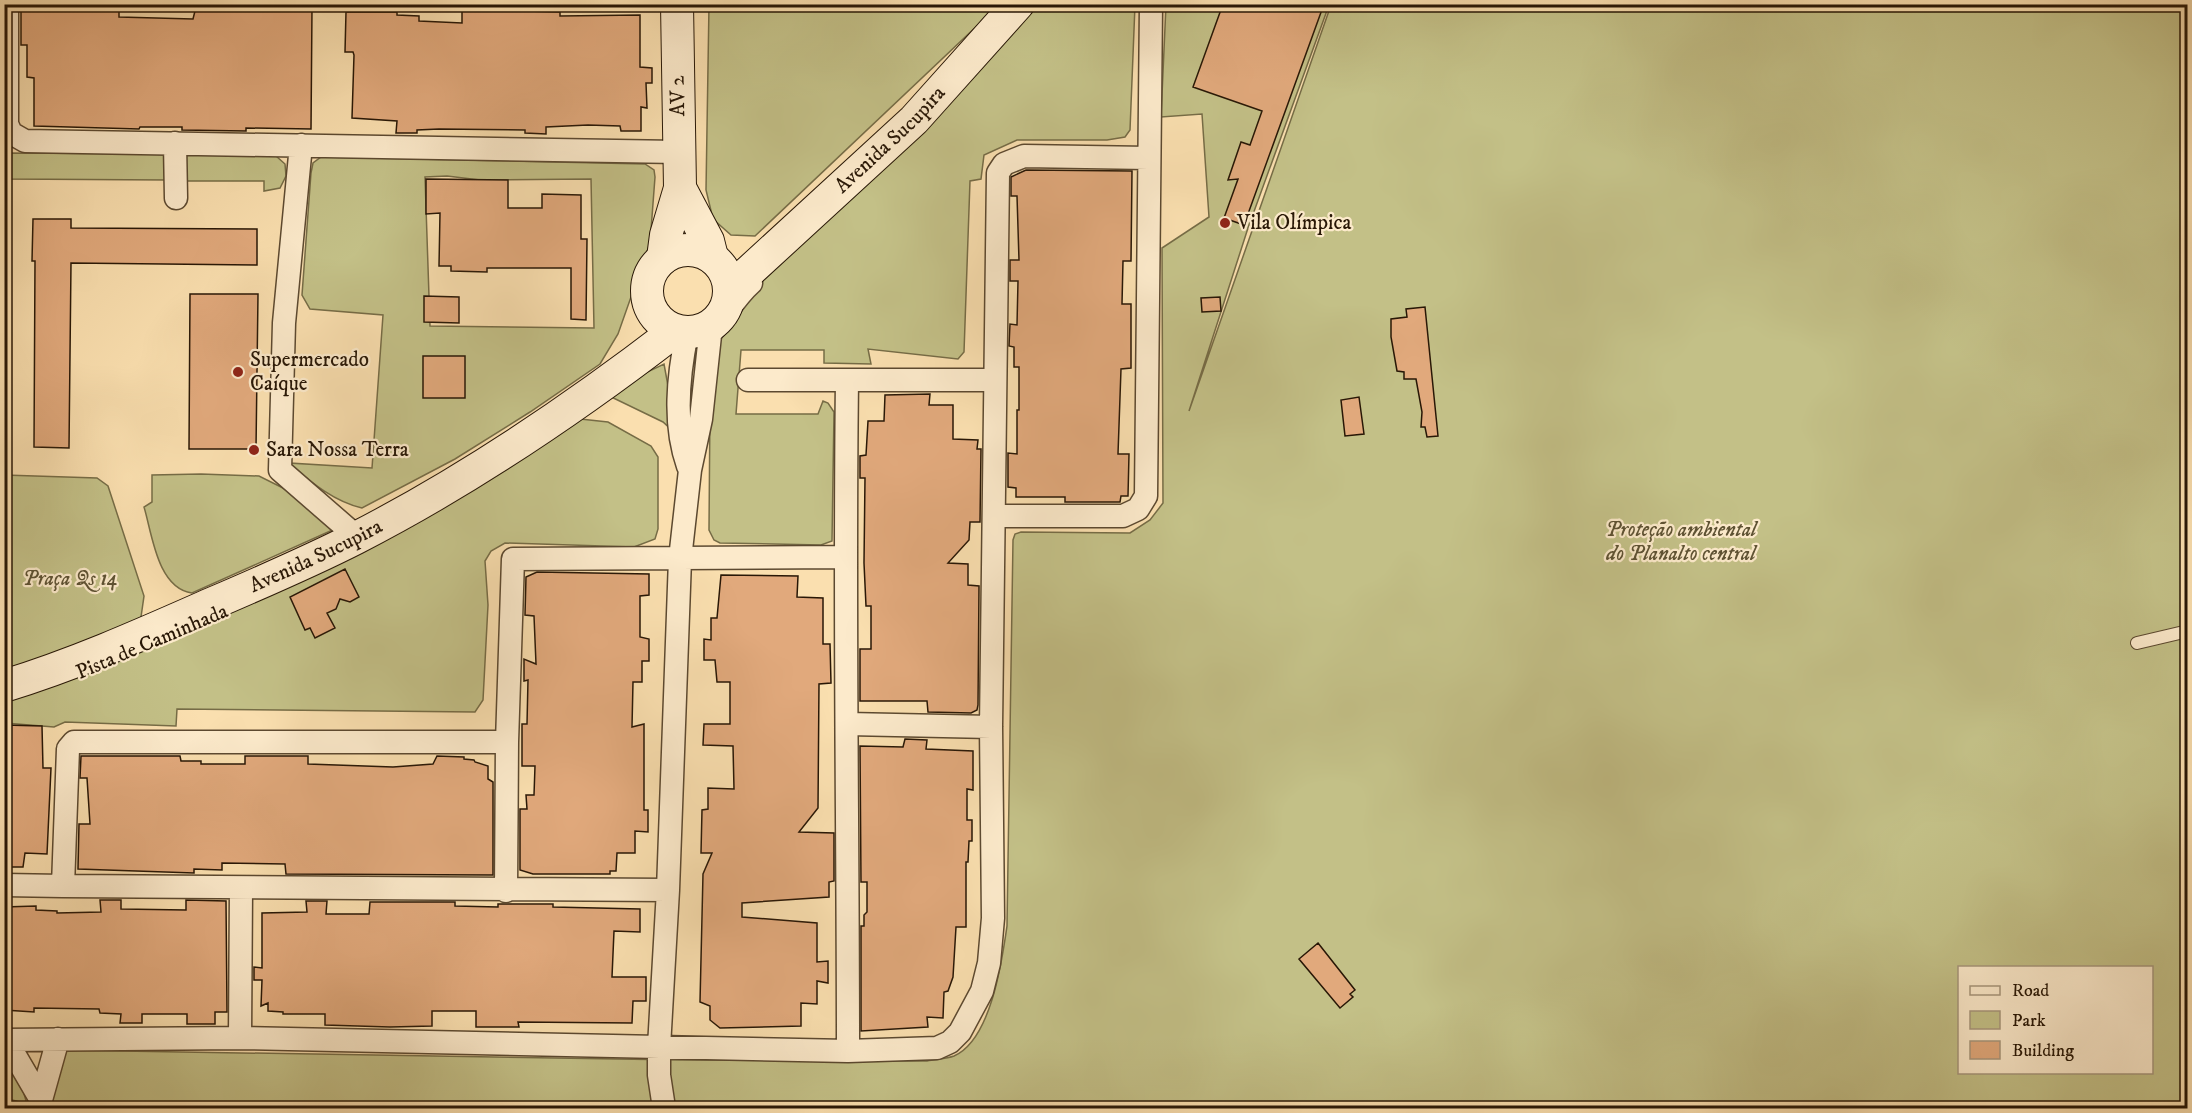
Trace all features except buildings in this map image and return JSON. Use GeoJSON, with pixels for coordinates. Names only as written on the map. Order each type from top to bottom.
{"type":"FeatureCollection","features":[{"type":"Feature","properties":{"kind":"street"},"geometry":{"type":"LineString","coordinates":[[9,4],[7,9],[7,124],[11,133],[25,141],[678,152]]}},
{"type":"Feature","properties":{"kind":"street","name":"AV 2"},"geometry":{"type":"LineString","coordinates":[[663,258],[666,235],[680,188],[677,4]]}},
{"type":"Feature","properties":{"kind":"street","name":"Avenida Sucupira"},"geometry":{"type":"LineString","coordinates":[[720,270],[753,267],[914,120],[1018,4]]}},
{"type":"Feature","properties":{"kind":"street"},"geometry":{"type":"LineString","coordinates":[[664,1108],[659,1074],[659,1047],[668,890],[680,559],[690,471],[685,456],[679,417],[680,363],[695,331],[726,309],[720,270],[687,250],[663,258],[648,281],[648,299],[651,308],[661,322],[695,331],[724,318],[735,297],[802,242],[909,141],[1031,4]]}},
{"type":"Feature","properties":{"kind":"street"},"geometry":{"type":"LineString","coordinates":[[994,516],[1123,516],[1138,509],[1146,496],[1150,7]]}},
{"type":"Feature","properties":{"kind":"street"},"geometry":{"type":"LineString","coordinates":[[175,143],[176,198]]}},
{"type":"Feature","properties":{"kind":"street"},"geometry":{"type":"LineString","coordinates":[[301,145],[284,323],[280,470],[357,537]]}},
{"type":"Feature","properties":{"kind":"street"},"geometry":{"type":"LineString","coordinates":[[42,1104],[5,1040],[240,1038],[848,1051],[937,1048],[950,1042],[960,1032],[982,991],[989,963],[993,918],[991,727],[996,188],[998,173],[1004,164],[1024,156],[1149,158]]}},
{"type":"Feature","properties":{"kind":"street","name":"AV 2"},"geometry":{"type":"LineString","coordinates":[[680,188],[708,241],[720,270]]}},
{"type":"Feature","properties":{"kind":"street","name":"Avenida Sucupira"},"geometry":{"type":"LineString","coordinates":[[606,385],[651,308]]}},
{"type":"Feature","properties":{"kind":"street","name":"Avenida Sucupira"},"geometry":{"type":"LineString","coordinates":[[4,686],[120,645],[357,537],[448,487],[606,385],[695,331]]}},
{"type":"Feature","properties":{"kind":"street"},"geometry":{"type":"LineString","coordinates":[[748,380],[847,382],[994,380]]}},
{"type":"Feature","properties":{"kind":"street"},"geometry":{"type":"LineString","coordinates":[[847,382],[845,557],[848,724],[848,1051]]}},
{"type":"Feature","properties":{"kind":"street","name":"Pista de Caminhada"},"geometry":{"type":"LineString","coordinates":[[4,697],[68,676],[183,630],[358,549],[483,477],[575,416]]}},
{"type":"Feature","properties":{"kind":"street"},"geometry":{"type":"LineString","coordinates":[[507,891],[507,742],[512,559],[845,557]]}},
{"type":"Feature","properties":{"kind":"street"},"geometry":{"type":"LineString","coordinates":[[848,724],[991,727]]}},
{"type":"Feature","properties":{"kind":"street"},"geometry":{"type":"LineString","coordinates":[[63,886],[68,749],[74,742],[507,742]]}},
{"type":"Feature","properties":{"kind":"street"},"geometry":{"type":"LineString","coordinates":[[4,885],[241,889],[668,890]]}},
{"type":"Feature","properties":{"kind":"street"},"geometry":{"type":"LineString","coordinates":[[240,1038],[241,889]]}},
{"type":"Feature","properties":{"kind":"street"},"geometry":{"type":"LineString","coordinates":[[42,1104],[58,1039]]}},
{"type":"Feature","properties":{"kind":"lane"},"geometry":{"type":"LineString","coordinates":[[2138,643],[2187,631]]}},
{"type":"Feature","properties":{"kind":"green space"},"geometry":{"type":"Polygon","coordinates":[[[709,5],[999,5],[755,236],[731,235],[713,219],[706,190],[709,5]]]}},
{"type":"Feature","properties":{"kind":"green space"},"geometry":{"type":"Polygon","coordinates":[[[1031,5],[1135,5],[1130,130],[1125,137],[1107,140],[1017,140],[984,155],[981,179],[970,181],[964,352],[958,359],[868,349],[871,364],[824,363],[824,350],[741,350],[736,414],[818,414],[823,401],[828,403],[834,412],[832,541],[821,545],[720,543],[714,540],[709,530],[710,404],[724,318],[1031,5]]]}},
{"type":"Feature","properties":{"kind":"green space","name":"Proteção ambiental do Planalto central"},"geometry":{"type":"Polygon","coordinates":[[[1166,5],[1329,5],[1248,228],[1189,411],[1331,5],[2187,5],[2187,1108],[51,1108],[61,1050],[680,1060],[927,1061],[954,1056],[967,1047],[986,1017],[998,978],[1007,926],[1013,540],[1015,534],[1021,532],[1130,533],[1150,520],[1163,503],[1162,248],[1209,217],[1202,114],[1161,117],[1166,5]]]}},
{"type":"Feature","properties":{"kind":"green space"},"geometry":{"type":"Polygon","coordinates":[[[5,153],[168,154],[168,180],[5,179],[5,153]]]}},
{"type":"Feature","properties":{"kind":"green space"},"geometry":{"type":"Polygon","coordinates":[[[183,154],[276,156],[285,164],[286,176],[280,188],[264,191],[264,181],[184,181],[183,154]]]}},
{"type":"Feature","properties":{"kind":"green space"},"geometry":{"type":"Polygon","coordinates":[[[321,157],[645,164],[654,170],[650,243],[618,334],[600,364],[455,459],[362,508],[341,501],[323,490],[288,463],[372,468],[383,315],[310,309],[302,295],[313,163],[321,157]],[[447,176],[425,177],[430,326],[594,328],[591,179],[480,180],[447,176]]]}},
{"type":"Feature","properties":{"kind":"green space"},"geometry":{"type":"Polygon","coordinates":[[[664,364],[677,435],[663,422],[603,393],[664,364]]]}},
{"type":"Feature","properties":{"kind":"green space"},"geometry":{"type":"Polygon","coordinates":[[[571,418],[608,422],[651,446],[658,457],[658,529],[655,539],[634,547],[505,543],[491,551],[485,561],[488,605],[483,700],[475,712],[177,709],[176,726],[65,722],[54,727],[5,723],[4,692],[571,418]]]}},
{"type":"Feature","properties":{"kind":"green space","name":"Praça Qs 14"},"geometry":{"type":"Polygon","coordinates":[[[4,475],[97,478],[108,486],[144,596],[141,617],[135,626],[5,674],[4,475]]]}},
{"type":"Feature","properties":{"kind":"green space"},"geometry":{"type":"Polygon","coordinates":[[[152,475],[259,476],[287,490],[337,528],[192,593],[180,589],[171,581],[158,558],[144,507],[152,502],[152,475]]]}},
{"type":"Feature","properties":{"kind":"green space"},"geometry":{"type":"Polygon","coordinates":[[[4,1060],[22,1087],[27,1104],[5,1098],[4,1060]]]}},
{"type":"Feature","properties":{"kind":"place","name":"Vila Olímpica"},"geometry":{"type":"Point","coordinates":[1225,223]}},
{"type":"Feature","properties":{"kind":"place","name":"Supermercado Caíque"},"geometry":{"type":"Point","coordinates":[238,372]}},
{"type":"Feature","properties":{"kind":"place","name":"Sara Nossa Terra"},"geometry":{"type":"Point","coordinates":[254,450]}}]}
